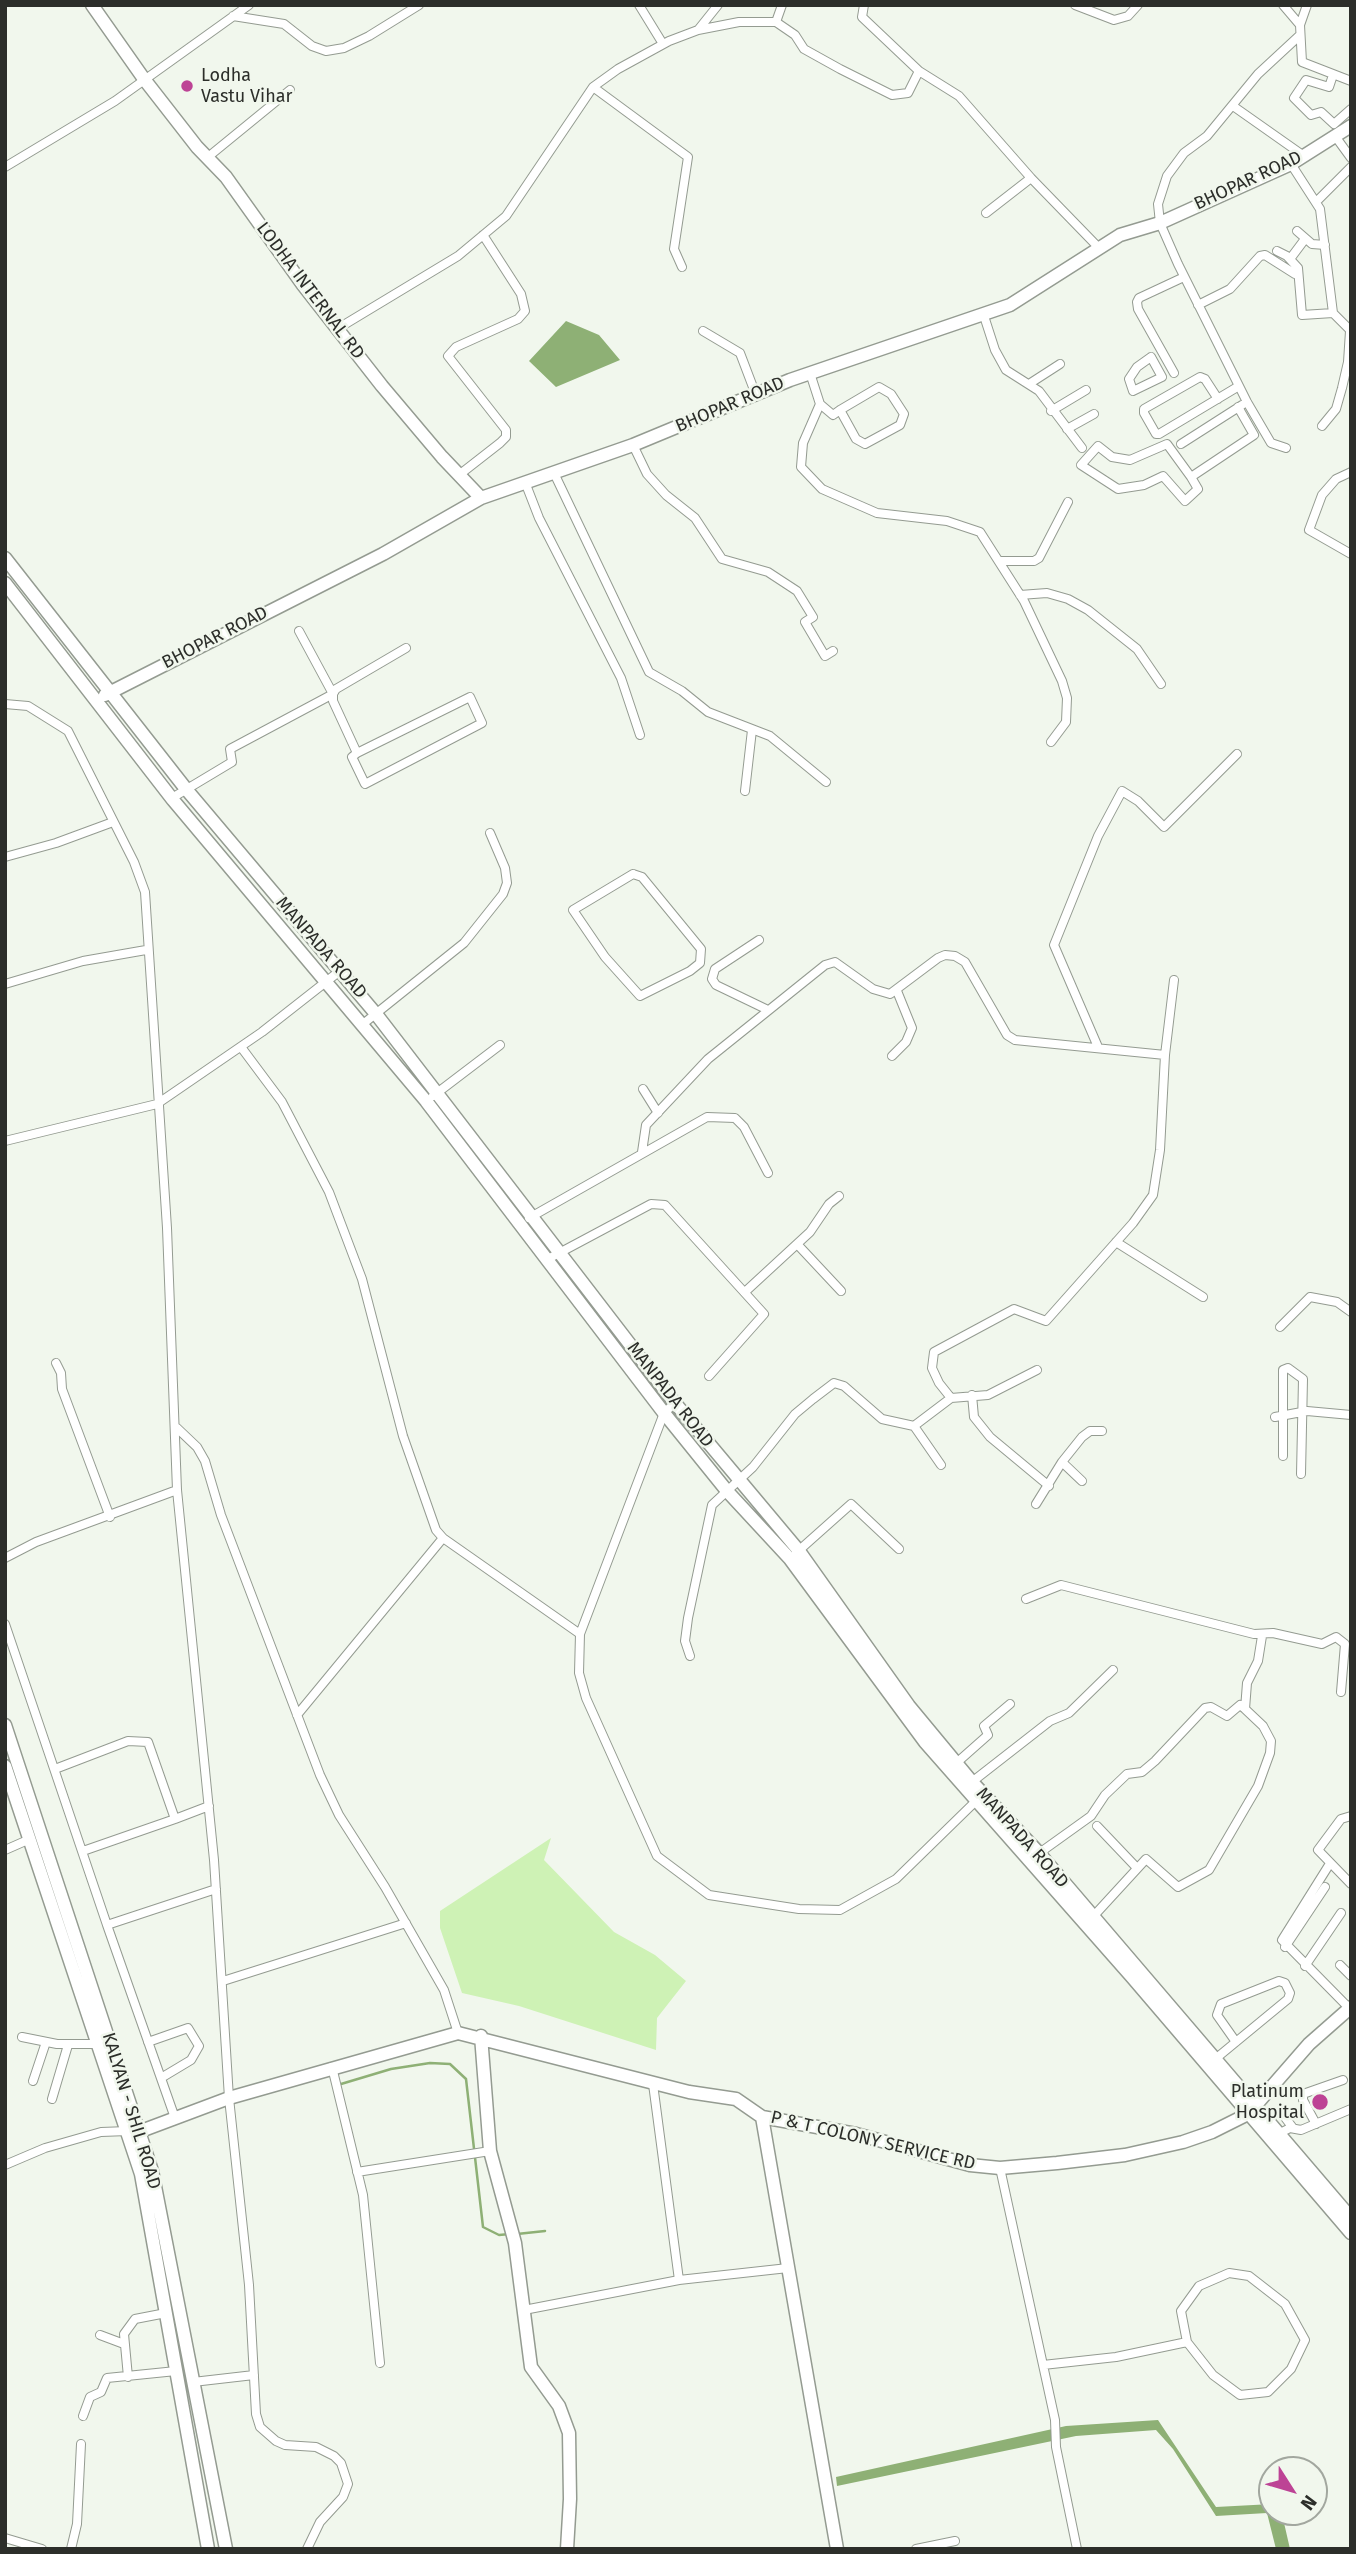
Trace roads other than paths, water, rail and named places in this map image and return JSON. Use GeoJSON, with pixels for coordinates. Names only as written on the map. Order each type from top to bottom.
{"type":"FeatureCollection","features":[{"type":"Feature","properties":{"kind":"main road","name":"LODHA INTERNAL RD"},"geometry":{"type":"LineString","coordinates":[[92,5],[144,79],[226,177],[337,329],[481,498]]}},
{"type":"Feature","properties":{"kind":"main road","name":"BHOPAR ROAD"},"geometry":{"type":"LineString","coordinates":[[96,700],[383,554],[481,498],[633,445],[810,373],[984,316],[1025,297],[1120,235],[1160,223],[1291,164],[1351,126]]}},
{"type":"Feature","properties":{"kind":"main road","name":"MANPADA ROAD"},"geometry":{"type":"LineString","coordinates":[[5,558],[186,789],[341,971],[438,1093],[558,1252],[739,1482],[905,1709],[952,1767],[1034,1857],[1308,2175],[1351,2218]]}},
{"type":"Feature","properties":{"kind":"main road","name":"MANPADA ROAD"},"geometry":{"type":"LineString","coordinates":[[5,583],[172,798],[426,1101],[664,1413],[727,1491],[794,1555]]}},
{"type":"Feature","properties":{"kind":"main road","name":"KALYAN - SHIL ROAD"},"geometry":{"type":"LineString","coordinates":[[5,1725],[134,2131],[208,2549]]}},
{"type":"Feature","properties":{"kind":"main road","name":"KALYAN - SHIL ROAD"},"geometry":{"type":"LineString","coordinates":[[5,1766],[99,2044],[152,2171],[226,2549]]}},
{"type":"Feature","properties":{"kind":"main road","name":"P & T COLONY SERVICE RD"},"geometry":{"type":"LineString","coordinates":[[458,2033],[481,2036],[653,2084],[736,2099],[762,2116],[856,2134],[970,2165],[1000,2168],[1125,2155],[1212,2132],[1252,2110],[1309,2044],[1350,2007]]}},
{"type":"Feature","properties":{"kind":"main road"},"geometry":{"type":"LineString","coordinates":[[134,2131],[229,2098],[458,2033]]}},
{"type":"Feature","properties":{"kind":"main road"},"geometry":{"type":"LineString","coordinates":[[481,2036],[490,2151],[513,2234],[531,2367],[559,2406],[569,2433],[567,2549]]}},
{"type":"Feature","properties":{"kind":"main road","name":"MANPADA ROAD"},"geometry":{"type":"LineString","coordinates":[[1196,2046],[1214,2060],[1252,2110]]}},
{"type":"Feature","properties":{"kind":"main road"},"geometry":{"type":"LineString","coordinates":[[762,2116],[837,2549]]}},
{"type":"Feature","properties":{"kind":"main road","name":"MANPADA ROAD"},"geometry":{"type":"LineString","coordinates":[[1262,2121],[1280,2133],[1351,2233]]}},
{"type":"Feature","properties":{"kind":"street"},"geometry":{"type":"LineString","coordinates":[[5,167],[115,101],[249,5]]}},
{"type":"Feature","properties":{"kind":"street"},"geometry":{"type":"LineString","coordinates":[[233,16],[284,24],[312,46],[326,51],[344,48],[369,36],[419,5]]}},
{"type":"Feature","properties":{"kind":"street"},"geometry":{"type":"LineString","coordinates":[[639,5],[663,44]]}},
{"type":"Feature","properties":{"kind":"street"},"geometry":{"type":"LineString","coordinates":[[698,30],[718,5]]}},
{"type":"Feature","properties":{"kind":"street"},"geometry":{"type":"LineString","coordinates":[[776,22],[782,5]]}},
{"type":"Feature","properties":{"kind":"street"},"geometry":{"type":"LineString","coordinates":[[864,5],[862,17],[919,71],[959,96],[1031,178],[1099,248]]}},
{"type":"Feature","properties":{"kind":"street"},"geometry":{"type":"LineString","coordinates":[[1075,5],[1114,20],[1128,16],[1138,5]]}},
{"type":"Feature","properties":{"kind":"street"},"geometry":{"type":"LineString","coordinates":[[1283,5],[1300,25]]}},
{"type":"Feature","properties":{"kind":"street"},"geometry":{"type":"LineString","coordinates":[[1307,5],[1299,36],[1302,62],[1351,81]]}},
{"type":"Feature","properties":{"kind":"street"},"geometry":{"type":"LineString","coordinates":[[337,329],[458,256],[506,216],[593,88],[618,69],[663,44],[698,30],[739,22],[776,22],[795,35],[804,49],[892,95],[908,93],[919,71]]}},
{"type":"Feature","properties":{"kind":"street"},"geometry":{"type":"LineString","coordinates":[[1286,448],[1271,443],[1247,402],[1160,223],[1158,204],[1167,176],[1184,153],[1207,136],[1234,107],[1258,74],[1299,36]]}},
{"type":"Feature","properties":{"kind":"street"},"geometry":{"type":"LineString","coordinates":[[1333,75],[1329,87],[1306,80],[1294,98],[1311,115],[1321,112],[1331,123],[1339,121],[1351,109]]}},
{"type":"Feature","properties":{"kind":"street"},"geometry":{"type":"LineString","coordinates":[[593,88],[688,157],[674,249],[682,267]]}},
{"type":"Feature","properties":{"kind":"street"},"geometry":{"type":"LineString","coordinates":[[208,157],[289,90]]}},
{"type":"Feature","properties":{"kind":"street"},"geometry":{"type":"LineString","coordinates":[[1234,107],[1304,156]]}},
{"type":"Feature","properties":{"kind":"street"},"geometry":{"type":"LineString","coordinates":[[1335,136],[1351,158]]}},
{"type":"Feature","properties":{"kind":"street"},"geometry":{"type":"LineString","coordinates":[[1291,164],[1317,201],[1333,313],[1350,331],[1348,362],[1336,409],[1322,426]]}},
{"type":"Feature","properties":{"kind":"street"},"geometry":{"type":"LineString","coordinates":[[1317,201],[1351,167]]}},
{"type":"Feature","properties":{"kind":"street"},"geometry":{"type":"LineString","coordinates":[[986,213],[1031,178]]}},
{"type":"Feature","properties":{"kind":"street"},"geometry":{"type":"LineString","coordinates":[[1297,231],[1312,244],[1325,245]]}},
{"type":"Feature","properties":{"kind":"street"},"geometry":{"type":"LineString","coordinates":[[459,475],[500,443],[506,437],[506,430],[448,356],[456,347],[518,319],[525,311],[521,294],[483,235]]}},
{"type":"Feature","properties":{"kind":"street"},"geometry":{"type":"LineString","coordinates":[[1290,258],[1305,239]]}},
{"type":"Feature","properties":{"kind":"street"},"geometry":{"type":"LineString","coordinates":[[1277,251],[1290,258],[1298,268],[1302,315],[1333,313]]}},
{"type":"Feature","properties":{"kind":"street"},"geometry":{"type":"LineString","coordinates":[[1198,305],[1230,289],[1260,256],[1265,255],[1295,274]]}},
{"type":"Feature","properties":{"kind":"street"},"geometry":{"type":"LineString","coordinates":[[1174,373],[1138,309],[1137,302],[1139,298],[1184,276]]}},
{"type":"Feature","properties":{"kind":"street"},"geometry":{"type":"LineString","coordinates":[[984,316],[1000,362],[1006,370],[1039,391],[1051,411],[1082,448]]}},
{"type":"Feature","properties":{"kind":"street"},"geometry":{"type":"LineString","coordinates":[[703,331],[740,354],[756,395]]}},
{"type":"Feature","properties":{"kind":"street"},"geometry":{"type":"LineString","coordinates":[[1151,357],[1158,365],[1162,377],[1133,391],[1128,381],[1137,367],[1151,357]]}},
{"type":"Feature","properties":{"kind":"street"},"geometry":{"type":"LineString","coordinates":[[1158,365],[1167,361]]}},
{"type":"Feature","properties":{"kind":"street"},"geometry":{"type":"LineString","coordinates":[[1029,384],[1060,364]]}},
{"type":"Feature","properties":{"kind":"street"},"geometry":{"type":"LineString","coordinates":[[810,373],[820,404],[828,413],[833,415],[840,410],[879,387],[891,394],[904,414],[900,425],[865,444],[856,439],[840,410]]}},
{"type":"Feature","properties":{"kind":"street"},"geometry":{"type":"LineString","coordinates":[[1218,399],[1205,379],[1200,377],[1143,411],[1157,435],[1218,399],[1239,386]]}},
{"type":"Feature","properties":{"kind":"street"},"geometry":{"type":"LineString","coordinates":[[1051,411],[1086,390]]}},
{"type":"Feature","properties":{"kind":"street"},"geometry":{"type":"LineString","coordinates":[[1181,444],[1247,402]]}},
{"type":"Feature","properties":{"kind":"street"},"geometry":{"type":"LineString","coordinates":[[820,404],[803,443],[801,467],[822,489],[877,513],[947,521],[980,532],[1020,595],[1062,681],[1067,698],[1066,722],[1051,742]]}},
{"type":"Feature","properties":{"kind":"street"},"geometry":{"type":"LineString","coordinates":[[1191,477],[1253,437],[1254,432],[1238,407]]}},
{"type":"Feature","properties":{"kind":"street"},"geometry":{"type":"LineString","coordinates":[[1067,429],[1094,414]]}},
{"type":"Feature","properties":{"kind":"street"},"geometry":{"type":"LineString","coordinates":[[1167,444],[1191,477],[1198,489],[1182,501],[1163,476],[1144,485],[1118,489],[1081,465],[1098,446],[1112,457],[1130,460],[1167,444]]}},
{"type":"Feature","properties":{"kind":"street"},"geometry":{"type":"LineString","coordinates":[[633,445],[647,474],[666,495],[695,518],[722,559],[768,572],[797,591],[813,617],[805,622],[825,656],[833,651]]}},
{"type":"Feature","properties":{"kind":"street"},"geometry":{"type":"LineString","coordinates":[[1351,472],[1336,479],[1322,495],[1309,530],[1351,554]]}},
{"type":"Feature","properties":{"kind":"street"},"geometry":{"type":"LineString","coordinates":[[554,473],[649,672],[682,691],[708,712],[769,736],[826,782]]}},
{"type":"Feature","properties":{"kind":"street"},"geometry":{"type":"LineString","coordinates":[[525,482],[539,518],[621,678],[640,735]]}},
{"type":"Feature","properties":{"kind":"street"},"geometry":{"type":"LineString","coordinates":[[999,561],[1034,561],[1039,558],[1068,502]]}},
{"type":"Feature","properties":{"kind":"street"},"geometry":{"type":"LineString","coordinates":[[1020,595],[1046,593],[1068,599],[1088,610],[1137,649],[1161,684]]}},
{"type":"Feature","properties":{"kind":"street"},"geometry":{"type":"LineString","coordinates":[[299,631],[333,694],[333,701],[357,753]]}},
{"type":"Feature","properties":{"kind":"street"},"geometry":{"type":"LineString","coordinates":[[172,798],[232,762],[230,749],[333,694],[406,648]]}},
{"type":"Feature","properties":{"kind":"street"},"geometry":{"type":"LineString","coordinates":[[470,697],[482,723],[365,784],[352,757],[357,753],[470,697]]}},
{"type":"Feature","properties":{"kind":"street"},"geometry":{"type":"LineString","coordinates":[[5,704],[28,706],[68,731],[134,862],[145,892],[146,950],[167,1227],[177,1427],[177,1490],[209,1806],[229,2098],[250,2285],[256,2414],[260,2427],[285,2445],[316,2447],[334,2456],[341,2463],[348,2484],[343,2497],[320,2522],[306,2549]]}},
{"type":"Feature","properties":{"kind":"street"},"geometry":{"type":"LineString","coordinates":[[746,791],[752,730]]}},
{"type":"Feature","properties":{"kind":"street"},"geometry":{"type":"LineString","coordinates":[[1098,1047],[1054,945],[1098,836],[1122,791],[1164,827],[1237,754]]}},
{"type":"Feature","properties":{"kind":"street"},"geometry":{"type":"LineString","coordinates":[[5,857],[56,843],[113,822]]}},
{"type":"Feature","properties":{"kind":"street"},"geometry":{"type":"LineString","coordinates":[[363,1024],[464,943],[503,894],[507,883],[505,868],[490,833]]}},
{"type":"Feature","properties":{"kind":"street"},"geometry":{"type":"LineString","coordinates":[[633,874],[642,877],[701,949],[700,963],[690,971],[640,996],[605,957],[573,910],[633,874]]}},
{"type":"Feature","properties":{"kind":"street"},"geometry":{"type":"LineString","coordinates":[[759,940],[715,969],[712,979],[716,985],[768,1010]]}},
{"type":"Feature","properties":{"kind":"street"},"geometry":{"type":"LineString","coordinates":[[5,984],[83,961],[146,950]]}},
{"type":"Feature","properties":{"kind":"street"},"geometry":{"type":"LineString","coordinates":[[642,1152],[646,1125],[708,1059],[825,965],[835,962],[883,994],[897,991],[938,958],[945,955],[955,956],[965,962],[1007,1035],[1014,1040],[1165,1055]]}},
{"type":"Feature","properties":{"kind":"street"},"geometry":{"type":"LineString","coordinates":[[5,1141],[157,1104],[241,1047],[341,971]]}},
{"type":"Feature","properties":{"kind":"street"},"geometry":{"type":"LineString","coordinates":[[951,1398],[939,1383],[932,1368],[934,1352],[1014,1308],[1046,1321],[1116,1242],[1153,1195],[1157,1180],[1165,1055],[1174,980]]}},
{"type":"Feature","properties":{"kind":"street"},"geometry":{"type":"LineString","coordinates":[[892,1056],[906,1042],[912,1028],[897,991]]}},
{"type":"Feature","properties":{"kind":"street"},"geometry":{"type":"LineString","coordinates":[[426,1101],[500,1045]]}},
{"type":"Feature","properties":{"kind":"street"},"geometry":{"type":"LineString","coordinates":[[241,1047],[282,1102],[329,1192],[362,1279],[403,1436],[436,1530],[443,1538],[580,1634]]}},
{"type":"Feature","properties":{"kind":"street"},"geometry":{"type":"LineString","coordinates":[[643,1089],[658,1113]]}},
{"type":"Feature","properties":{"kind":"street"},"geometry":{"type":"LineString","coordinates":[[519,1225],[707,1117],[736,1118],[744,1127],[768,1173]]}},
{"type":"Feature","properties":{"kind":"street"},"geometry":{"type":"LineString","coordinates":[[746,1291],[810,1232],[829,1204],[839,1196]]}},
{"type":"Feature","properties":{"kind":"street"},"geometry":{"type":"LineString","coordinates":[[546,1260],[651,1204],[660,1203],[672,1209],[746,1291],[764,1317],[709,1376]]}},
{"type":"Feature","properties":{"kind":"street"},"geometry":{"type":"LineString","coordinates":[[1116,1242],[1203,1297]]}},
{"type":"Feature","properties":{"kind":"street"},"geometry":{"type":"LineString","coordinates":[[797,1244],[841,1291]]}},
{"type":"Feature","properties":{"kind":"street"},"geometry":{"type":"LineString","coordinates":[[1280,1327],[1310,1297],[1337,1302],[1351,1312]]}},
{"type":"Feature","properties":{"kind":"street"},"geometry":{"type":"LineString","coordinates":[[56,1363],[62,1389],[110,1517]]}},
{"type":"Feature","properties":{"kind":"street"},"geometry":{"type":"LineString","coordinates":[[1283,1456],[1279,1417],[1285,1368],[1295,1371],[1303,1379],[1301,1474]]}},
{"type":"Feature","properties":{"kind":"street"},"geometry":{"type":"LineString","coordinates":[[914,1426],[951,1398],[988,1395],[1037,1370]]}},
{"type":"Feature","properties":{"kind":"street"},"geometry":{"type":"LineString","coordinates":[[690,1656],[685,1641],[688,1618],[712,1505],[739,1482],[795,1414],[834,1383],[844,1386],[881,1419],[914,1426],[941,1465]]}},
{"type":"Feature","properties":{"kind":"street"},"geometry":{"type":"LineString","coordinates":[[972,1395],[974,1418],[990,1437],[1049,1486]]}},
{"type":"Feature","properties":{"kind":"street"},"geometry":{"type":"LineString","coordinates":[[675,1403],[664,1413],[580,1634],[579,1673],[586,1698],[657,1856],[709,1895],[788,1908],[840,1910],[896,1879],[979,1798]]}},
{"type":"Feature","properties":{"kind":"street"},"geometry":{"type":"LineString","coordinates":[[1279,1417],[1302,1412],[1331,1411],[1351,1415]]}},
{"type":"Feature","properties":{"kind":"street"},"geometry":{"type":"LineString","coordinates":[[177,1427],[197,1447],[205,1461],[221,1515],[297,1715],[339,1815],[444,1990],[458,2033]]}},
{"type":"Feature","properties":{"kind":"street"},"geometry":{"type":"LineString","coordinates":[[1036,1504],[1062,1462],[1082,1437],[1090,1431],[1102,1431]]}},
{"type":"Feature","properties":{"kind":"street"},"geometry":{"type":"LineString","coordinates":[[1062,1462],[1082,1482]]}},
{"type":"Feature","properties":{"kind":"street"},"geometry":{"type":"LineString","coordinates":[[5,1558],[36,1542],[110,1517],[177,1490]]}},
{"type":"Feature","properties":{"kind":"street"},"geometry":{"type":"LineString","coordinates":[[794,1555],[851,1504],[899,1549]]}},
{"type":"Feature","properties":{"kind":"street"},"geometry":{"type":"LineString","coordinates":[[297,1715],[443,1538]]}},
{"type":"Feature","properties":{"kind":"street"},"geometry":{"type":"LineString","coordinates":[[1026,1599],[1061,1585],[1123,1598],[1210,1625],[1262,1636],[1273,1633],[1322,1644],[1336,1637],[1348,1644]]}},
{"type":"Feature","properties":{"kind":"street"},"geometry":{"type":"LineString","coordinates":[[5,1624],[175,2118]]}},
{"type":"Feature","properties":{"kind":"street"},"geometry":{"type":"LineString","coordinates":[[1245,1709],[1247,1682],[1258,1661],[1262,1636]]}},
{"type":"Feature","properties":{"kind":"street"},"geometry":{"type":"LineString","coordinates":[[1341,1692],[1351,1636]]}},
{"type":"Feature","properties":{"kind":"street"},"geometry":{"type":"LineString","coordinates":[[967,1785],[1049,1721],[1069,1713],[1113,1670]]}},
{"type":"Feature","properties":{"kind":"street"},"geometry":{"type":"LineString","coordinates":[[952,1767],[988,1735],[984,1726],[1010,1704]]}},
{"type":"Feature","properties":{"kind":"street"},"geometry":{"type":"LineString","coordinates":[[1034,1857],[1091,1815],[1105,1795],[1127,1774],[1142,1772],[1155,1761],[1205,1708],[1211,1707],[1227,1716],[1240,1705],[1263,1726],[1271,1741],[1270,1754],[1258,1786],[1209,1870],[1178,1887],[1149,1860],[1143,1860],[1089,1921]]}},
{"type":"Feature","properties":{"kind":"street"},"geometry":{"type":"LineString","coordinates":[[55,1769],[128,1741],[148,1742],[175,1819]]}},
{"type":"Feature","properties":{"kind":"street"},"geometry":{"type":"LineString","coordinates":[[83,1851],[209,1806]]}},
{"type":"Feature","properties":{"kind":"street"},"geometry":{"type":"LineString","coordinates":[[1351,1816],[1341,1819],[1318,1848],[1329,1865],[1351,1884]]}},
{"type":"Feature","properties":{"kind":"street"},"geometry":{"type":"LineString","coordinates":[[1097,1826],[1137,1868]]}},
{"type":"Feature","properties":{"kind":"street"},"geometry":{"type":"LineString","coordinates":[[5,1850],[30,1839]]}},
{"type":"Feature","properties":{"kind":"street"},"geometry":{"type":"LineString","coordinates":[[1329,1865],[1282,1940],[1285,1947],[1350,2007]]}},
{"type":"Feature","properties":{"kind":"street"},"geometry":{"type":"LineString","coordinates":[[1285,1947],[1325,1887]]}},
{"type":"Feature","properties":{"kind":"street"},"geometry":{"type":"LineString","coordinates":[[107,1925],[216,1889]]}},
{"type":"Feature","properties":{"kind":"street"},"geometry":{"type":"LineString","coordinates":[[1305,1966],[1341,1913]]}},
{"type":"Feature","properties":{"kind":"street"},"geometry":{"type":"LineString","coordinates":[[223,1981],[406,1923]]}},
{"type":"Feature","properties":{"kind":"street"},"geometry":{"type":"LineString","coordinates":[[1340,1965],[1351,1976]]}},
{"type":"Feature","properties":{"kind":"street"},"geometry":{"type":"LineString","coordinates":[[1214,2060],[1236,2042],[1288,1999],[1290,1993],[1285,1983],[1279,1982],[1221,2004],[1217,2015],[1236,2042]]}},
{"type":"Feature","properties":{"kind":"street"},"geometry":{"type":"LineString","coordinates":[[148,2042],[188,2028],[199,2046],[191,2060],[160,2078]]}},
{"type":"Feature","properties":{"kind":"street"},"geometry":{"type":"LineString","coordinates":[[22,2037],[68,2045],[99,2044]]}},
{"type":"Feature","properties":{"kind":"street"},"geometry":{"type":"LineString","coordinates":[[33,2081],[46,2042]]}},
{"type":"Feature","properties":{"kind":"street"},"geometry":{"type":"LineString","coordinates":[[52,2099],[68,2045]]}},
{"type":"Feature","properties":{"kind":"street"},"geometry":{"type":"LineString","coordinates":[[332,2067],[363,2195],[380,2364]]}},
{"type":"Feature","properties":{"kind":"street"},"geometry":{"type":"LineString","coordinates":[[1316,2124],[1303,2094],[1343,2080]]}},
{"type":"Feature","properties":{"kind":"street"},"geometry":{"type":"LineString","coordinates":[[653,2084],[679,2280]]}},
{"type":"Feature","properties":{"kind":"street"},"geometry":{"type":"LineString","coordinates":[[1280,2133],[1293,2128],[1301,2130],[1351,2109]]}},
{"type":"Feature","properties":{"kind":"street"},"geometry":{"type":"LineString","coordinates":[[1262,2121],[1280,2111],[1293,2128]]}},
{"type":"Feature","properties":{"kind":"street"},"geometry":{"type":"LineString","coordinates":[[5,2165],[45,2148],[101,2132],[134,2131]]}},
{"type":"Feature","properties":{"kind":"street"},"geometry":{"type":"LineString","coordinates":[[357,2172],[490,2151]]}},
{"type":"Feature","properties":{"kind":"street"},"geometry":{"type":"LineString","coordinates":[[1000,2168],[1055,2420],[1056,2447],[1077,2549]]}},
{"type":"Feature","properties":{"kind":"street"},"geometry":{"type":"LineString","coordinates":[[524,2310],[679,2280],[788,2269]]}},
{"type":"Feature","properties":{"kind":"street"},"geometry":{"type":"LineString","coordinates":[[1228,2273],[1249,2276],[1285,2304],[1304,2340],[1291,2369],[1268,2392],[1240,2395],[1213,2375],[1187,2342],[1181,2311],[1199,2286],[1228,2273]]}},
{"type":"Feature","properties":{"kind":"street"},"geometry":{"type":"LineString","coordinates":[[128,2377],[124,2334],[135,2319],[166,2313]]}},
{"type":"Feature","properties":{"kind":"street"},"geometry":{"type":"LineString","coordinates":[[100,2335],[124,2344]]}},
{"type":"Feature","properties":{"kind":"street"},"geometry":{"type":"LineString","coordinates":[[1043,2365],[1115,2357],[1187,2342]]}},
{"type":"Feature","properties":{"kind":"street"},"geometry":{"type":"LineString","coordinates":[[83,2416],[90,2397],[101,2392],[106,2379],[176,2371]]}},
{"type":"Feature","properties":{"kind":"street"},"geometry":{"type":"LineString","coordinates":[[193,2382],[254,2375]]}},
{"type":"Feature","properties":{"kind":"street"},"geometry":{"type":"LineString","coordinates":[[71,2549],[77,2524],[81,2444]]}},
{"type":"Feature","properties":{"kind":"street"},"geometry":{"type":"LineString","coordinates":[[5,2538],[42,2549]]}},
{"type":"Feature","properties":{"kind":"street"},"geometry":{"type":"LineString","coordinates":[[916,2549],[955,2541]]}},
{"type":"Feature","properties":{"kind":"waterway"},"geometry":{"type":"LineString","coordinates":[[341,2084],[391,2069],[430,2063],[450,2064],[466,2079],[483,2227],[499,2235],[510,2234]]}},
{"type":"Feature","properties":{"kind":"waterway"},"geometry":{"type":"LineString","coordinates":[[517,2234],[545,2231]]}},
{"type":"Feature","properties":{"kind":"place","name":"Lodha Vastu Vihar"},"geometry":{"type":"Point","coordinates":[187,86]}},
{"type":"Feature","properties":{"kind":"place","name":"Platinum Hospital"},"geometry":{"type":"Point","coordinates":[1320,2102]}}]}
